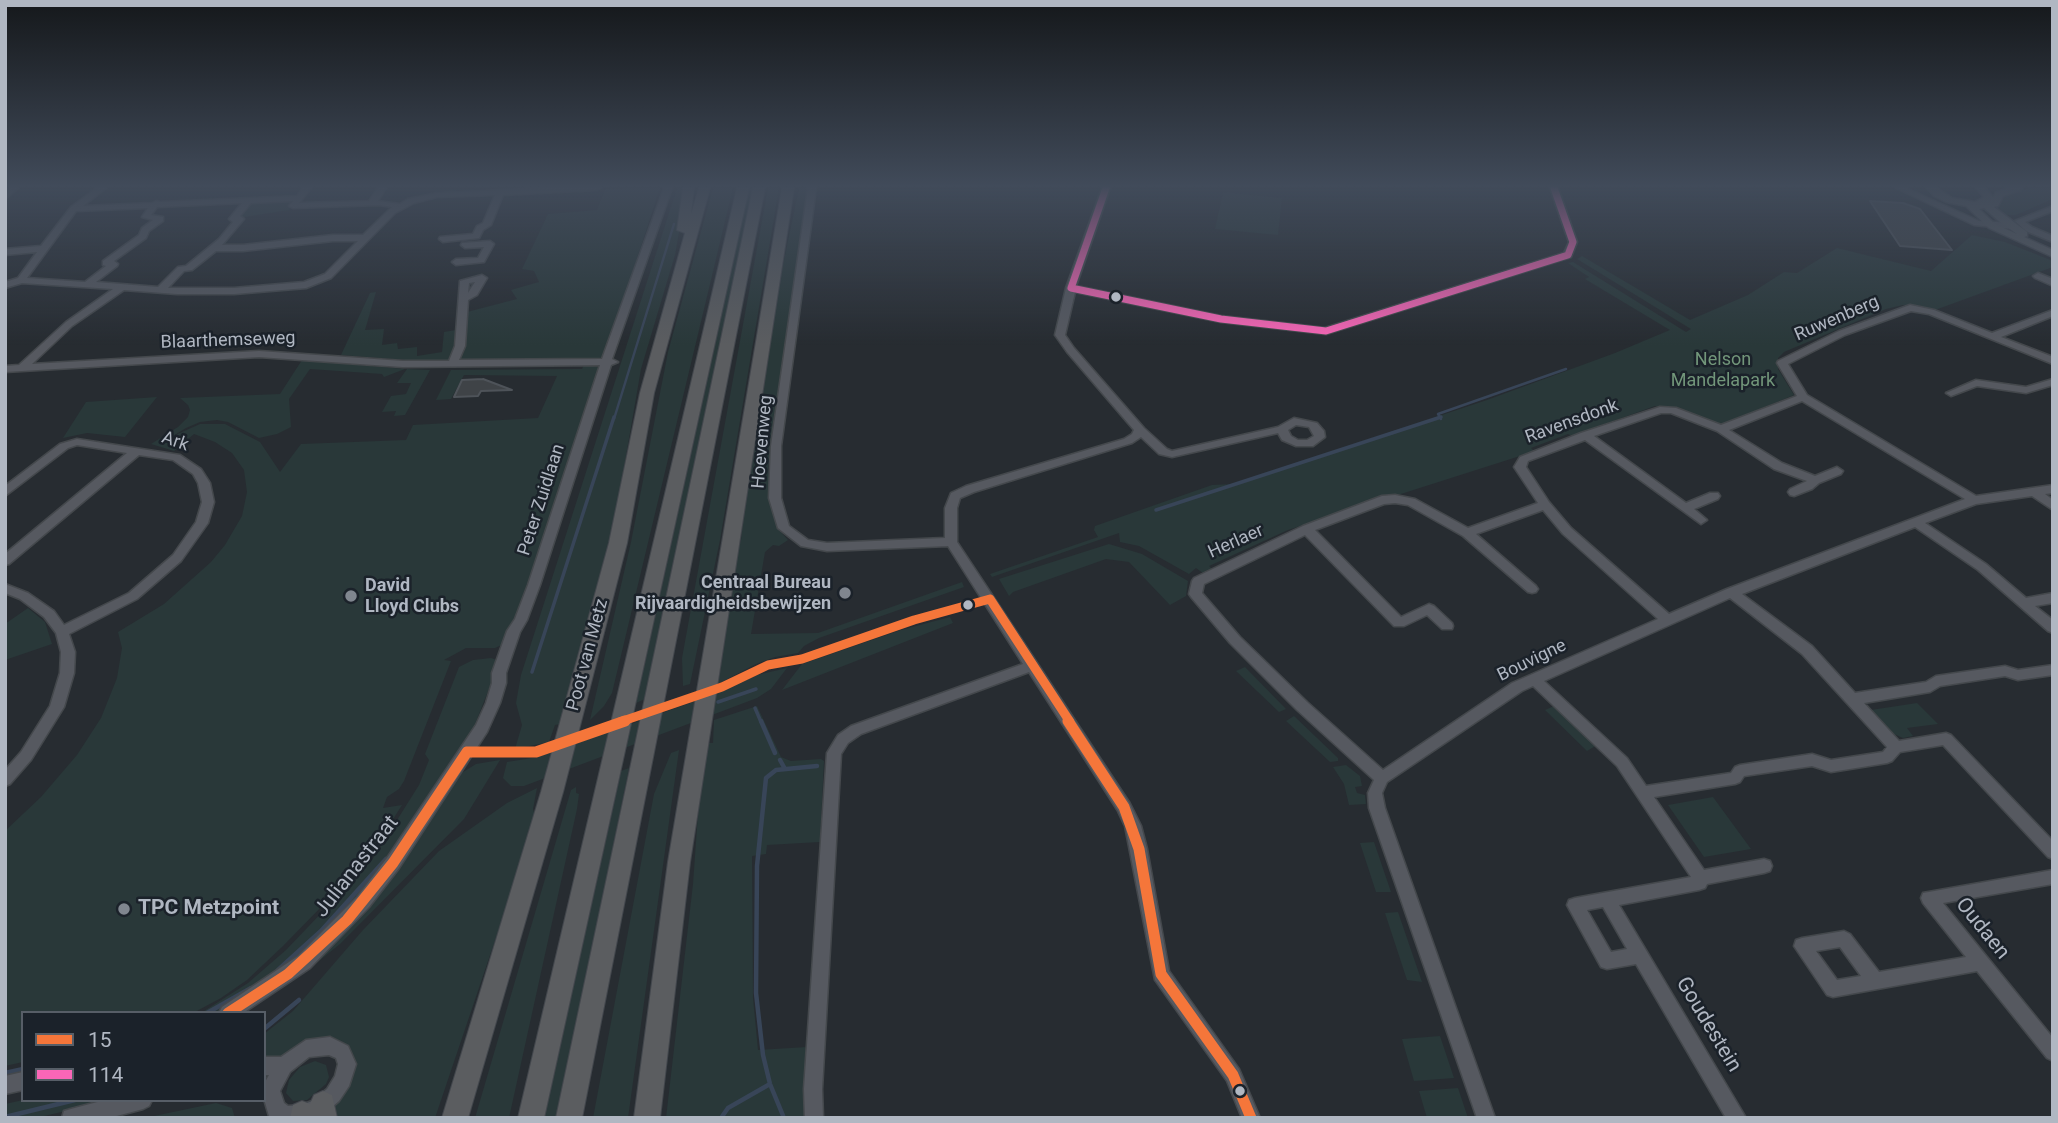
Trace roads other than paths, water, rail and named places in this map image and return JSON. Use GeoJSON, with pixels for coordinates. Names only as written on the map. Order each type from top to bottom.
{"type":"FeatureCollection","features":[{"type":"Feature","properties":{"kind":"highway"},"geometry":{"type":"LineString","coordinates":[[683,240],[685,250]]}},
{"type":"Feature","properties":{"kind":"highway","name":"Poot van Metz"},"geometry":{"type":"LineString","coordinates":[[455,1118],[507,951],[552,792],[618,543],[647,393],[688,240]]}},
{"type":"Feature","properties":{"kind":"highway"},"geometry":{"type":"LineString","coordinates":[[531,1118],[731,240]]}},
{"type":"Feature","properties":{"kind":"highway"},"geometry":{"type":"LineString","coordinates":[[569,1118],[749,240]]}},
{"type":"Feature","properties":{"kind":"highway"},"geometry":{"type":"LineString","coordinates":[[647,1118],[679,862],[781,240]]}},
{"type":"Feature","properties":{"kind":"main road"},"geometry":{"type":"LineString","coordinates":[[2026,240],[2053,252]]}},
{"type":"Feature","properties":{"kind":"main road"},"geometry":{"type":"LineString","coordinates":[[2039,240],[2053,252]]}},
{"type":"Feature","properties":{"kind":"street"},"geometry":{"type":"LineString","coordinates":[[22,280],[49,240]]}},
{"type":"Feature","properties":{"kind":"street"},"geometry":{"type":"LineString","coordinates":[[88,284],[114,264],[106,263],[137,240]]}},
{"type":"Feature","properties":{"kind":"street"},"geometry":{"type":"LineString","coordinates":[[160,290],[181,269],[188,268],[221,240]]}},
{"type":"Feature","properties":{"kind":"street"},"geometry":{"type":"LineString","coordinates":[[214,248],[243,248],[311,240]]}},
{"type":"Feature","properties":{"kind":"street"},"geometry":{"type":"LineString","coordinates":[[5,285],[22,280],[160,290],[234,290],[306,285],[328,276],[364,240]]}},
{"type":"Feature","properties":{"kind":"street"},"geometry":{"type":"LineString","coordinates":[[448,240],[467,242],[489,244],[481,261],[454,266],[467,242]]}},
{"type":"Feature","properties":{"kind":"street","name":"Peter Zuidlaan"},"geometry":{"type":"LineString","coordinates":[[467,752],[482,728],[499,683],[508,673],[522,631],[521,620],[599,391],[607,381],[610,362],[619,345],[618,335],[648,240]]}},
{"type":"Feature","properties":{"kind":"street","name":"Hoevenweg"},"geometry":{"type":"LineString","coordinates":[[805,240],[776,446],[775,498],[784,528],[805,543],[827,547],[951,542]]}},
{"type":"Feature","properties":{"kind":"street"},"geometry":{"type":"LineString","coordinates":[[1088,240],[1071,288],[1060,335],[1139,430],[1163,452],[1172,454],[1282,429]]}},
{"type":"Feature","properties":{"kind":"street"},"geometry":{"type":"LineString","coordinates":[[1071,288],[1221,319],[1326,331],[1568,255],[1572,240]]}},
{"type":"Feature","properties":{"kind":"street"},"geometry":{"type":"LineString","coordinates":[[5,252],[42,249]]}},
{"type":"Feature","properties":{"kind":"street"},"geometry":{"type":"LineString","coordinates":[[2038,276],[2053,283]]}},
{"type":"Feature","properties":{"kind":"street"},"geometry":{"type":"LineString","coordinates":[[21,369],[69,324],[122,287]]}},
{"type":"Feature","properties":{"kind":"street"},"geometry":{"type":"LineString","coordinates":[[452,364],[458,355],[463,298]]}},
{"type":"Feature","properties":{"kind":"street","name":"Ruwenberg"},"geometry":{"type":"LineString","coordinates":[[1974,500],[1803,397],[1782,363],[1842,333],[1905,309],[1931,312],[1994,335],[2053,361]]}},
{"type":"Feature","properties":{"kind":"street"},"geometry":{"type":"LineString","coordinates":[[1994,335],[2053,313]]}},
{"type":"Feature","properties":{"kind":"street","name":"Blaarthemseweg"},"geometry":{"type":"LineString","coordinates":[[5,369],[259,354],[403,364],[610,362]]}},
{"type":"Feature","properties":{"kind":"street"},"geometry":{"type":"LineString","coordinates":[[1951,393],[1976,383],[2026,390],[2053,382]]}},
{"type":"Feature","properties":{"kind":"street"},"geometry":{"type":"LineString","coordinates":[[1721,429],[1803,397]]}},
{"type":"Feature","properties":{"kind":"street","name":"Ravensdonk"},"geometry":{"type":"LineString","coordinates":[[1668,620],[1583,546],[1545,505],[1520,467],[1524,459],[1660,410],[1680,412],[1721,429],[1778,466],[1815,480]]}},
{"type":"Feature","properties":{"kind":"street"},"geometry":{"type":"LineString","coordinates":[[1139,430],[1136,436],[1128,441],[970,489],[955,496],[951,508],[951,542],[1124,807],[1139,849],[1161,974],[1233,1075],[1251,1118]]}},
{"type":"Feature","properties":{"kind":"street"},"geometry":{"type":"LineString","coordinates":[[1585,435],[1701,520]]}},
{"type":"Feature","properties":{"kind":"street","name":"Ark"},"geometry":{"type":"LineString","coordinates":[[5,492],[70,443],[176,457],[197,472],[204,483],[208,502],[202,523],[177,558],[141,590],[62,632]]}},
{"type":"Feature","properties":{"kind":"street"},"geometry":{"type":"LineString","coordinates":[[5,561],[138,450]]}},
{"type":"Feature","properties":{"kind":"street"},"geometry":{"type":"LineString","coordinates":[[1794,492],[1837,471]]}},
{"type":"Feature","properties":{"kind":"street","name":"Bouvigne"},"geometry":{"type":"LineString","coordinates":[[1382,778],[1517,687],[1731,592],[1974,500],[2053,489]]}},
{"type":"Feature","properties":{"kind":"street"},"geometry":{"type":"LineString","coordinates":[[2034,491],[2053,506]]}},
{"type":"Feature","properties":{"kind":"street"},"geometry":{"type":"LineString","coordinates":[[1685,508],[1714,496]]}},
{"type":"Feature","properties":{"kind":"street","name":"Herlaer"},"geometry":{"type":"LineString","coordinates":[[1382,778],[1249,655],[1195,594],[1198,581],[1307,529],[1382,500],[1395,499],[1411,502],[1467,533],[1532,589]]}},
{"type":"Feature","properties":{"kind":"street"},"geometry":{"type":"LineString","coordinates":[[1467,533],[1545,505]]}},
{"type":"Feature","properties":{"kind":"street"},"geometry":{"type":"LineString","coordinates":[[1917,523],[1982,567],[2053,628]]}},
{"type":"Feature","properties":{"kind":"street"},"geometry":{"type":"LineString","coordinates":[[1307,529],[1399,623],[1429,610],[1447,626]]}},
{"type":"Feature","properties":{"kind":"street"},"geometry":{"type":"LineString","coordinates":[[5,588],[34,602],[49,614],[62,632],[68,652],[63,693],[43,733],[5,780]]}},
{"type":"Feature","properties":{"kind":"street"},"geometry":{"type":"LineString","coordinates":[[1731,592],[1807,650],[1896,747]]}},
{"type":"Feature","properties":{"kind":"street"},"geometry":{"type":"LineString","coordinates":[[2024,603],[2053,598]]}},
{"type":"Feature","properties":{"kind":"street"},"geometry":{"type":"LineString","coordinates":[[814,1118],[834,753],[843,739],[856,730],[1032,666]]}},
{"type":"Feature","properties":{"kind":"street"},"geometry":{"type":"LineString","coordinates":[[1853,699],[1930,687],[1936,681],[2005,671],[2018,675],[2053,670]]}},
{"type":"Feature","properties":{"kind":"street"},"geometry":{"type":"LineString","coordinates":[[1534,679],[1622,762],[1700,878]]}},
{"type":"Feature","properties":{"kind":"street"},"geometry":{"type":"LineString","coordinates":[[1643,793],[1735,778],[1740,771],[1812,760],[1831,766],[1876,759],[1887,757],[1896,747],[1946,739],[2051,848]]}},
{"type":"Feature","properties":{"kind":"street","name":"Julianastraat"},"geometry":{"type":"LineString","coordinates":[[231,1011],[288,974],[347,920],[393,863],[467,752]]}},
{"type":"Feature","properties":{"kind":"street"},"geometry":{"type":"LineString","coordinates":[[1382,778],[1374,793],[1377,808],[1486,1118]]}},
{"type":"Feature","properties":{"kind":"street"},"geometry":{"type":"LineString","coordinates":[[1700,878],[1764,866]]}},
{"type":"Feature","properties":{"kind":"street","name":"Oudaen"},"geometry":{"type":"LineString","coordinates":[[2053,877],[1929,898],[2053,1052]]}},
{"type":"Feature","properties":{"kind":"street"},"geometry":{"type":"LineString","coordinates":[[1640,955],[1606,961],[1575,905],[1699,883],[1700,878]]}},
{"type":"Feature","properties":{"kind":"street","name":"Goudestein"},"geometry":{"type":"LineString","coordinates":[[1607,900],[1737,1118]]}},
{"type":"Feature","properties":{"kind":"street"},"geometry":{"type":"LineString","coordinates":[[1875,981],[1980,962]]}},
{"type":"Feature","properties":{"kind":"street"},"geometry":{"type":"LineString","coordinates":[[315,1046],[330,1046],[342,1052],[346,1064],[343,1080],[313,1114],[287,1115],[276,1109],[268,1085],[284,1066],[298,1054],[315,1046]]}},
{"type":"Feature","properties":{"kind":"street"},"geometry":{"type":"LineString","coordinates":[[266,1066],[284,1066]]}},
{"type":"Feature","properties":{"kind":"street"},"geometry":{"type":"LineString","coordinates":[[71,1118],[135,1102]]}},
{"type":"Feature","properties":{"kind":"waterway"},"geometry":{"type":"LineString","coordinates":[[614,419],[669,240]]}},
{"type":"Feature","properties":{"kind":"waterway"},"geometry":{"type":"LineString","coordinates":[[1440,417],[1438,414],[1566,369]]}},
{"type":"Feature","properties":{"kind":"waterway"},"geometry":{"type":"LineString","coordinates":[[532,672],[614,417]]}},
{"type":"Feature","properties":{"kind":"waterway"},"geometry":{"type":"LineString","coordinates":[[1156,510],[1440,417]]}},
{"type":"Feature","properties":{"kind":"waterway"},"geometry":{"type":"LineString","coordinates":[[718,702],[756,689]]}},
{"type":"Feature","properties":{"kind":"waterway"},"geometry":{"type":"LineString","coordinates":[[755,708],[761,722]]}},
{"type":"Feature","properties":{"kind":"waterway"},"geometry":{"type":"LineString","coordinates":[[761,721],[775,753]]}},
{"type":"Feature","properties":{"kind":"waterway"},"geometry":{"type":"LineString","coordinates":[[780,760],[785,769]]}},
{"type":"Feature","properties":{"kind":"waterway"},"geometry":{"type":"LineString","coordinates":[[770,1084],[763,1055],[756,993],[757,866],[766,778],[776,770],[817,766]]}},
{"type":"Feature","properties":{"kind":"waterway"},"geometry":{"type":"LineString","coordinates":[[278,970],[321,931],[386,859]]}},
{"type":"Feature","properties":{"kind":"waterway"},"geometry":{"type":"LineString","coordinates":[[211,1011],[251,988]]}},
{"type":"Feature","properties":{"kind":"waterway"},"geometry":{"type":"LineString","coordinates":[[266,1027],[299,1000]]}},
{"type":"Feature","properties":{"kind":"waterway"},"geometry":{"type":"LineString","coordinates":[[5,1073],[21,1069]]}},
{"type":"Feature","properties":{"kind":"waterway"},"geometry":{"type":"LineString","coordinates":[[721,1118],[728,1108],[770,1084]]}},
{"type":"Feature","properties":{"kind":"waterway"},"geometry":{"type":"LineString","coordinates":[[770,1084],[784,1118]]}},
{"type":"Feature","properties":{"kind":"waterway"},"geometry":{"type":"LineString","coordinates":[[5,1117],[67,1102]]}},
{"type":"Feature","properties":{"kind":"place","name":"Centraal Bureau Rijvaardigheidsbewijzen"},"geometry":{"type":"Point","coordinates":[845,593]}},
{"type":"Feature","properties":{"kind":"place","name":"David Lloyd Clubs"},"geometry":{"type":"Point","coordinates":[351,596]}},
{"type":"Feature","properties":{"kind":"place","name":"TPC Metzpoint"},"geometry":{"type":"Point","coordinates":[124,909]}},
{"type":"Feature","properties":{"kind":"park label","name":"Nelson Mandelapark"},"geometry":{"type":"Point","coordinates":[1723,370]}}]}
